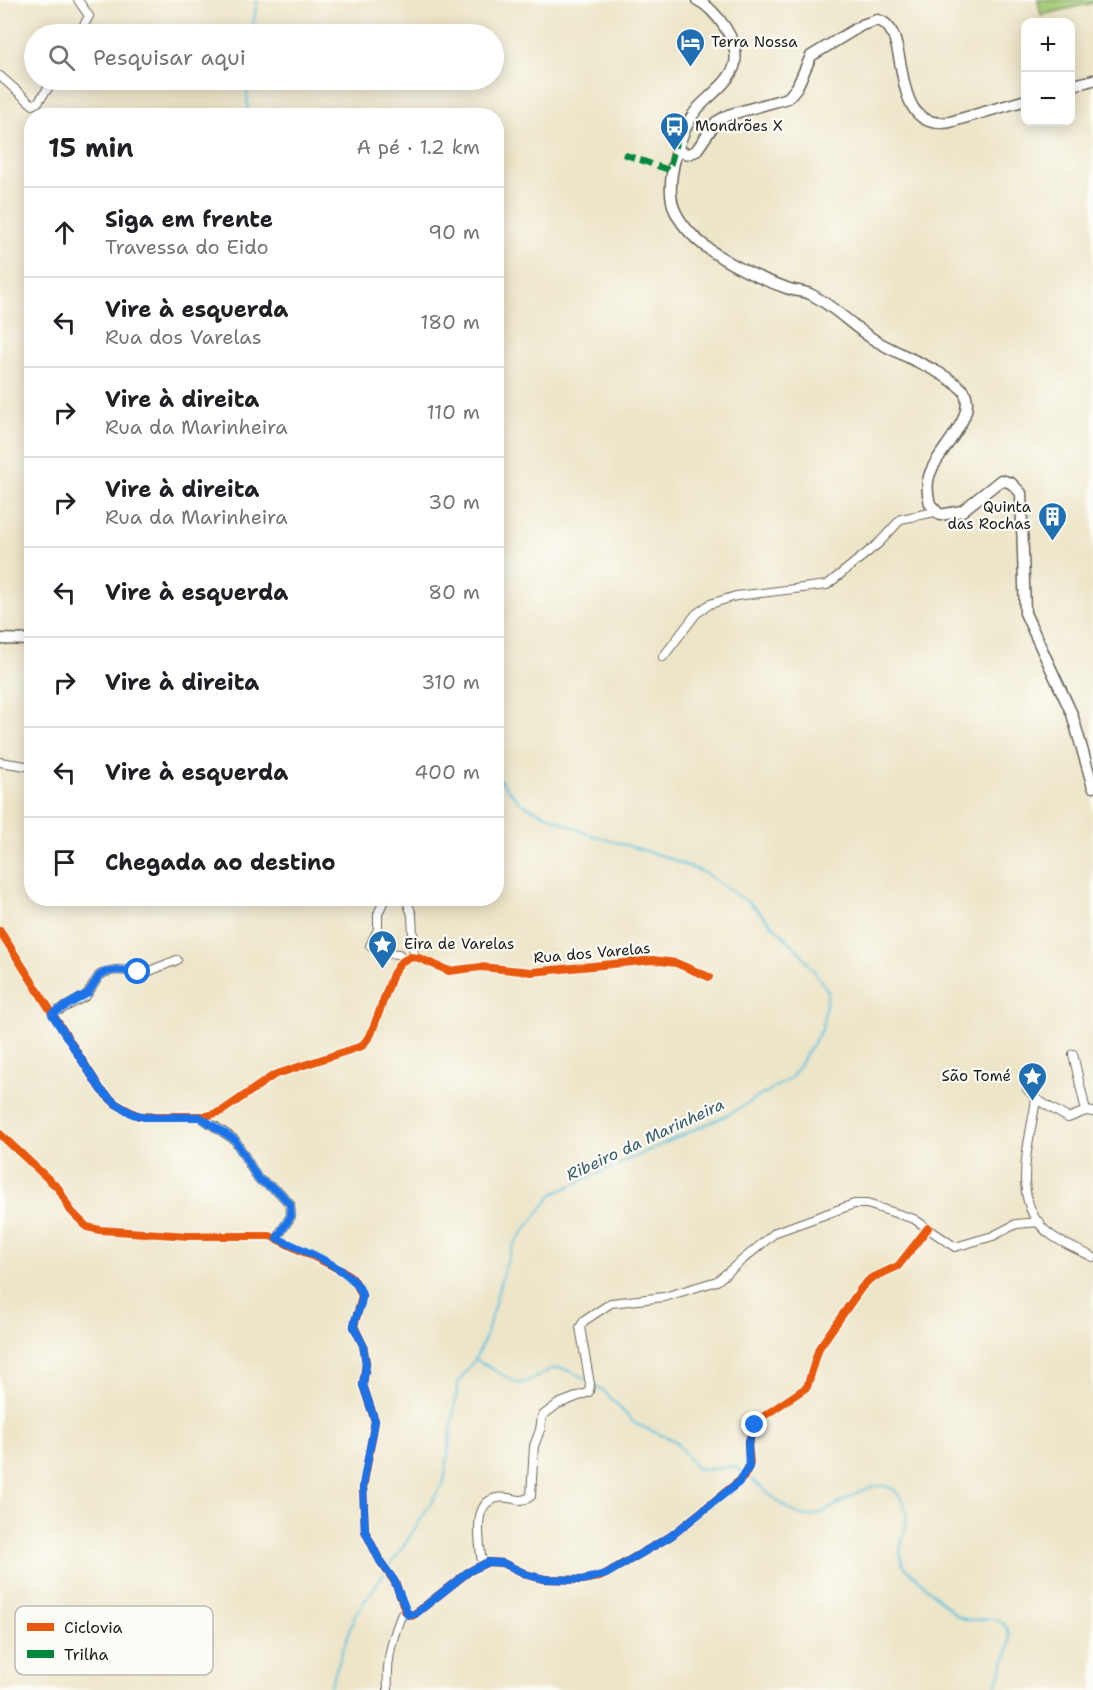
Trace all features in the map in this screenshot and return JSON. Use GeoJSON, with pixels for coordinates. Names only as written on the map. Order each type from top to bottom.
{"type":"FeatureCollection","features":[{"type":"Feature","properties":{"kind":"main road"},"geometry":{"type":"LineString","coordinates":[[697,0],[709,6],[719,18],[734,48],[735,62],[730,74],[692,117],[678,151],[671,198],[684,226],[699,243],[779,285],[814,296],[874,340],[953,382],[964,391],[968,402],[965,414],[928,479],[930,504],[934,512],[942,515],[960,512],[1001,480],[1011,483],[1021,493],[1025,614],[1072,714],[1092,781]]}},
{"type":"Feature","properties":{"kind":"main road"},"geometry":{"type":"LineString","coordinates":[[678,151],[690,154],[696,151],[712,125],[722,118],[788,98],[797,87],[811,56],[862,25],[877,20],[886,24],[893,37],[910,103],[928,119],[938,123],[950,122],[1021,101]]}},
{"type":"Feature","properties":{"kind":"main road"},"geometry":{"type":"LineString","coordinates":[[1075,85],[1093,80]]}},
{"type":"Feature","properties":{"kind":"main road"},"geometry":{"type":"LineString","coordinates":[[0,639],[24,640]]}},
{"type":"Feature","properties":{"kind":"street"},"geometry":{"type":"LineString","coordinates":[[78,0],[89,16],[84,24]]}},
{"type":"Feature","properties":{"kind":"street"},"geometry":{"type":"LineString","coordinates":[[0,76],[33,105],[47,90]]}},
{"type":"Feature","properties":{"kind":"street"},"geometry":{"type":"LineString","coordinates":[[663,657],[696,614],[710,604],[742,595],[827,585],[879,543],[901,519],[934,512]]}},
{"type":"Feature","properties":{"kind":"street"},"geometry":{"type":"LineString","coordinates":[[0,762],[24,766]]}},
{"type":"Feature","properties":{"kind":"street"},"geometry":{"type":"LineString","coordinates":[[381,906],[378,929],[370,946],[380,953],[399,954],[404,960]]}},
{"type":"Feature","properties":{"kind":"street"},"geometry":{"type":"LineString","coordinates":[[0,931],[101,1090],[116,1104],[133,1114],[145,1117],[200,1117],[222,1111],[274,1075],[362,1046],[371,1034],[390,980],[404,960],[414,957],[412,915],[409,906]]}},
{"type":"Feature","properties":{"kind":"street","name":"Rua dos Varelas"},"geometry":{"type":"LineString","coordinates":[[414,957],[449,971],[481,967],[532,972],[653,960],[676,963],[709,977]]}},
{"type":"Feature","properties":{"kind":"street"},"geometry":{"type":"LineString","coordinates":[[52,1014],[88,993],[99,976],[105,972],[116,970],[147,972],[177,960]]}},
{"type":"Feature","properties":{"kind":"street"},"geometry":{"type":"LineString","coordinates":[[1027,1089],[1036,1099],[1068,1118],[1090,1112],[1073,1054]]}},
{"type":"Feature","properties":{"kind":"street"},"geometry":{"type":"LineString","coordinates":[[1036,1099],[1025,1191],[1028,1204],[1052,1236],[1093,1257]]}},
{"type":"Feature","properties":{"kind":"street"},"geometry":{"type":"LineString","coordinates":[[200,1117],[235,1140],[258,1179],[279,1192],[290,1204],[291,1216],[277,1238]]}},
{"type":"Feature","properties":{"kind":"street"},"geometry":{"type":"LineString","coordinates":[[0,1134],[59,1189],[72,1212],[90,1228],[197,1236],[260,1234],[277,1238],[347,1273],[355,1281],[361,1294],[354,1326],[363,1345],[366,1364],[363,1385],[375,1421],[363,1485],[365,1529],[384,1567],[393,1578],[404,1609],[408,1615],[414,1616],[468,1572],[482,1564],[500,1563],[544,1579],[597,1578],[671,1536],[745,1475],[750,1461],[748,1444],[758,1422],[807,1388],[819,1348],[862,1287],[870,1279],[896,1268],[928,1228]]}},
{"type":"Feature","properties":{"kind":"street"},"geometry":{"type":"LineString","coordinates":[[482,1564],[477,1524],[481,1511],[498,1498],[521,1500],[530,1497],[534,1445],[540,1430],[542,1415],[560,1404],[589,1392],[580,1327],[609,1304],[667,1297],[714,1282],[726,1276],[776,1232],[854,1204],[867,1204],[911,1218],[957,1247],[995,1236],[1016,1224],[1040,1222]]}},
{"type":"Feature","properties":{"kind":"street"},"geometry":{"type":"LineString","coordinates":[[388,1690],[387,1657],[392,1637],[404,1609]]}},
{"type":"Feature","properties":{"kind":"green space"},"geometry":{"type":"Polygon","coordinates":[[[1038,0],[1093,0],[1093,3],[1041,15],[1038,0]]]}},
{"type":"Feature","properties":{"kind":"waterway","name":"Ribeiro da Marinheira"},"geometry":{"type":"LineString","coordinates":[[253,24],[257,0]]}},
{"type":"Feature","properties":{"kind":"waterway","name":"Ribeiro da Marinheira"},"geometry":{"type":"LineString","coordinates":[[247,90],[248,108]]}},
{"type":"Feature","properties":{"kind":"waterway","name":"Ribeiro da Marinheira"},"geometry":{"type":"LineString","coordinates":[[329,1690],[355,1615],[405,1544],[444,1482],[458,1383],[475,1359],[486,1336],[503,1273],[514,1244],[553,1194],[729,1114],[791,1078],[822,1029],[828,991],[800,952],[752,905],[705,873],[663,856],[588,834],[520,803],[504,784]]}},
{"type":"Feature","properties":{"kind":"waterway"},"geometry":{"type":"LineString","coordinates":[[475,1359],[519,1384],[557,1368],[587,1380]]}},
{"type":"Feature","properties":{"kind":"waterway"},"geometry":{"type":"LineString","coordinates":[[592,1382],[606,1393],[634,1423],[675,1441],[696,1468],[707,1470],[734,1466],[782,1504],[802,1515],[811,1516],[822,1513],[872,1487],[884,1486],[894,1490],[903,1502],[906,1511],[906,1528],[900,1550],[903,1565],[957,1616],[967,1620],[996,1619],[1009,1633],[1008,1652],[995,1690]]}},
{"type":"Feature","properties":{"kind":"marked path"},"geometry":{"type":"LineString","coordinates":[[623,154],[669,170],[682,124]]}},
{"type":"Feature","properties":{"kind":"cycle path"},"geometry":{"type":"LineString","coordinates":[[0,931],[101,1090],[116,1104],[139,1116],[207,1116],[222,1111],[274,1075],[362,1046],[371,1034],[393,974],[401,962],[410,957],[419,958],[449,971],[481,967],[532,972],[653,960],[676,963],[709,977]]}},
{"type":"Feature","properties":{"kind":"cycle path"},"geometry":{"type":"LineString","coordinates":[[0,1134],[59,1189],[70,1210],[87,1227],[100,1230],[189,1236],[270,1236],[347,1273],[355,1281],[362,1296],[354,1326],[363,1345],[366,1362],[363,1385],[375,1421],[363,1488],[365,1531],[380,1561],[396,1584],[405,1611],[412,1616],[468,1572],[488,1562],[503,1563],[528,1575],[544,1579],[582,1580],[600,1577],[671,1536],[744,1477],[750,1463],[748,1444],[755,1425],[761,1418],[807,1387],[819,1348],[862,1287],[870,1279],[898,1266],[928,1228]]}},
{"type":"Feature","properties":{"kind":"place","name":"Terra Nossa"},"geometry":{"type":"Point","coordinates":[690,68]}},
{"type":"Feature","properties":{"kind":"place","name":"Mondrões X"},"geometry":{"type":"Point","coordinates":[674,152]}},
{"type":"Feature","properties":{"kind":"place","name":"Quinta das Rochas"},"geometry":{"type":"Point","coordinates":[1052,542]}},
{"type":"Feature","properties":{"kind":"place","name":"Eira de Varelas"},"geometry":{"type":"Point","coordinates":[383,970]}},
{"type":"Feature","properties":{"kind":"place","name":"São Tomé"},"geometry":{"type":"Point","coordinates":[1032,1102]}},
{"type":"Feature","properties":{"kind":"route"},"geometry":{"type":"LineString","coordinates":[[138,972],[132,970],[105,972],[96,979],[90,991],[81,999],[52,1014],[101,1090],[116,1104],[133,1114],[145,1117],[200,1117],[235,1140],[258,1179],[284,1196],[292,1208],[291,1216],[277,1238],[347,1273],[357,1284],[362,1300],[354,1320],[354,1327],[363,1345],[366,1359],[363,1385],[375,1412],[363,1485],[365,1531],[380,1561],[394,1580],[408,1615],[412,1616],[468,1572],[488,1562],[503,1563],[535,1578],[544,1579],[582,1580],[606,1574],[671,1536],[739,1482],[749,1467],[748,1444],[755,1425]]}}]}
